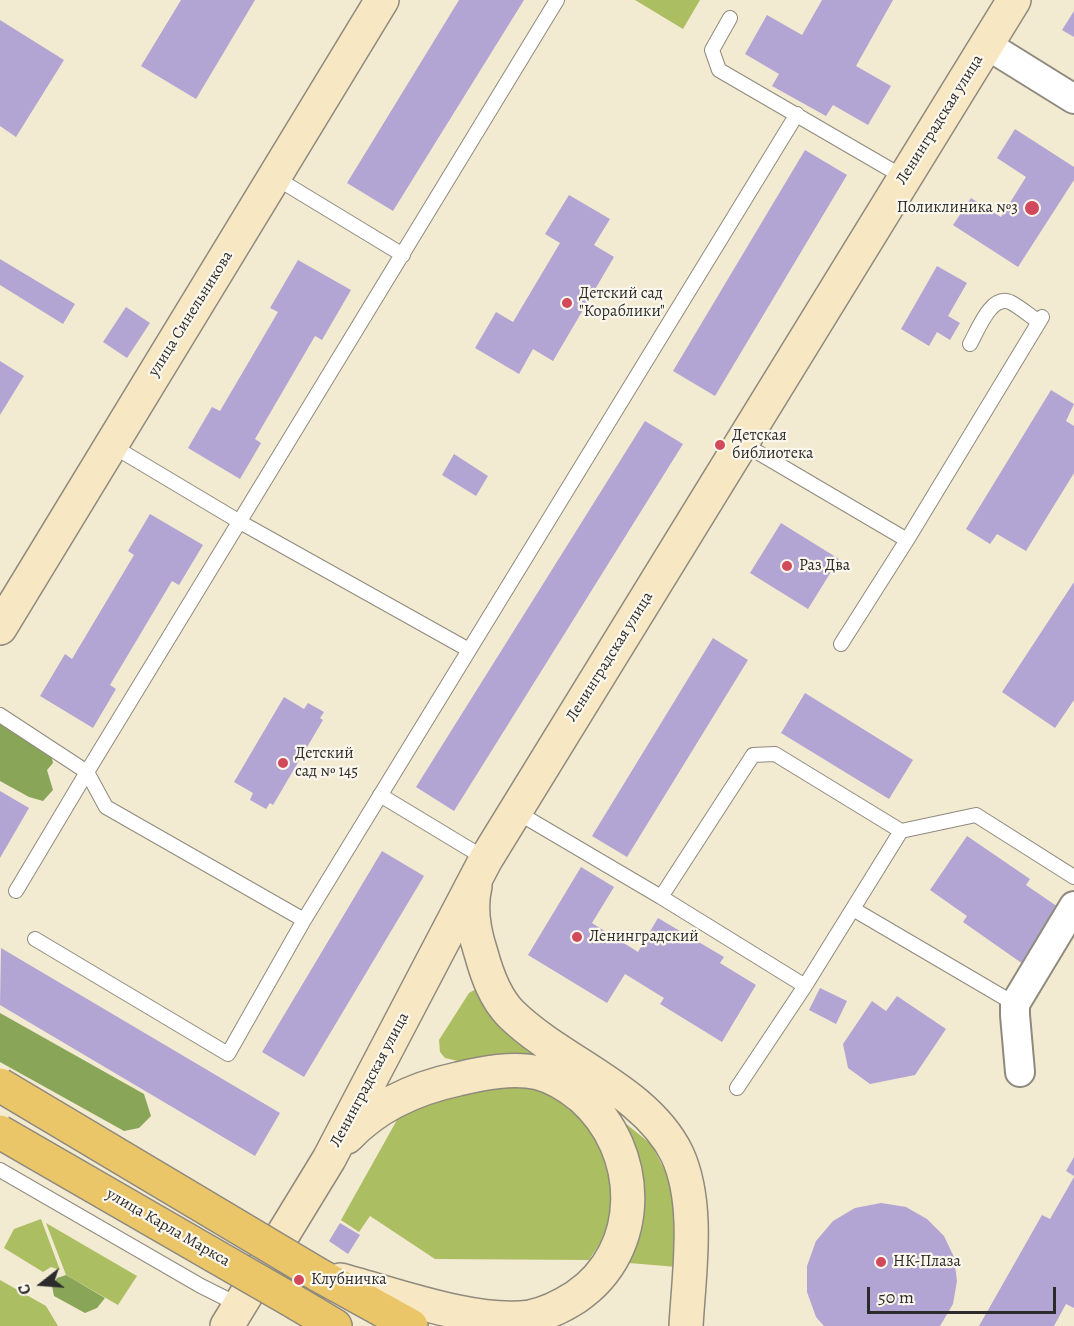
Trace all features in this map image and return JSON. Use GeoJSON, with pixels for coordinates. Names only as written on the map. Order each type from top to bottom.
{"type":"FeatureCollection","features":[{"type":"Feature","properties":{"kind":"main road","name":"улица Синельникова"},"geometry":{"type":"LineString","coordinates":[[0,628],[110,445],[276,178],[382,0]]}},
{"type":"Feature","properties":{"kind":"main road","name":"Ленинградская улица"},"geometry":{"type":"LineString","coordinates":[[233,1316],[329,1159],[483,865],[515,811],[1014,0]]}},
{"type":"Feature","properties":{"kind":"main road"},"geometry":{"type":"LineString","coordinates":[[483,865],[473,897],[477,942],[492,984],[501,1001],[511,1014],[639,1106],[663,1130],[678,1156],[687,1187],[690,1220],[686,1326]]}},
{"type":"Feature","properties":{"kind":"main road"},"geometry":{"type":"LineString","coordinates":[[317,1274],[455,1311],[502,1318],[531,1317],[567,1303],[602,1275],[619,1245],[627,1211],[626,1177],[617,1143],[608,1127],[589,1104],[561,1083],[538,1073],[507,1071],[470,1076],[430,1086],[402,1097],[376,1111],[349,1136],[329,1159]]}},
{"type":"Feature","properties":{"kind":"main road"},"geometry":{"type":"LineString","coordinates":[[0,1084],[317,1274],[411,1326]]}},
{"type":"Feature","properties":{"kind":"main road","name":"улица Карла Маркса"},"geometry":{"type":"LineString","coordinates":[[0,1132],[333,1326]]}},
{"type":"Feature","properties":{"kind":"street"},"geometry":{"type":"LineString","coordinates":[[987,45],[1074,99]]}},
{"type":"Feature","properties":{"kind":"street"},"geometry":{"type":"LineString","coordinates":[[1020,1072],[1015,1004],[1074,906]]}},
{"type":"Feature","properties":{"kind":"lane"},"geometry":{"type":"LineString","coordinates":[[16,891],[557,0]]}},
{"type":"Feature","properties":{"kind":"lane"},"geometry":{"type":"LineString","coordinates":[[730,18],[712,51],[719,70],[905,178]]}},
{"type":"Feature","properties":{"kind":"lane"},"geometry":{"type":"LineString","coordinates":[[35,939],[228,1053],[304,920],[797,114]]}},
{"type":"Feature","properties":{"kind":"lane"},"geometry":{"type":"LineString","coordinates":[[276,178],[403,255]]}},
{"type":"Feature","properties":{"kind":"lane"},"geometry":{"type":"LineString","coordinates":[[841,644],[907,540],[1040,319],[1010,302],[1002,301],[992,305],[970,344]]}},
{"type":"Feature","properties":{"kind":"lane"},"geometry":{"type":"LineString","coordinates":[[742,443],[907,540]]}},
{"type":"Feature","properties":{"kind":"lane"},"geometry":{"type":"LineString","coordinates":[[110,445],[240,522],[469,650]]}},
{"type":"Feature","properties":{"kind":"lane"},"geometry":{"type":"LineString","coordinates":[[0,715],[87,772],[106,807],[304,920]]}},
{"type":"Feature","properties":{"kind":"lane"},"geometry":{"type":"LineString","coordinates":[[661,897],[753,755],[775,754],[901,831],[976,815],[1074,877]]}},
{"type":"Feature","properties":{"kind":"lane"},"geometry":{"type":"LineString","coordinates":[[380,795],[483,865]]}},
{"type":"Feature","properties":{"kind":"lane"},"geometry":{"type":"LineString","coordinates":[[515,811],[661,897],[805,986]]}},
{"type":"Feature","properties":{"kind":"lane"},"geometry":{"type":"LineString","coordinates":[[737,1088],[805,986],[901,831]]}},
{"type":"Feature","properties":{"kind":"lane"},"geometry":{"type":"LineString","coordinates":[[853,909],[1015,1004]]}},
{"type":"Feature","properties":{"kind":"lane"},"geometry":{"type":"LineString","coordinates":[[0,1170],[191,1281],[233,1316]]}},
{"type":"Feature","properties":{"kind":"green space"},"geometry":{"type":"Polygon","coordinates":[[[635,0],[700,0],[683,29],[635,0]]]}},
{"type":"Feature","properties":{"kind":"green space"},"geometry":{"type":"Polygon","coordinates":[[[0,721],[51,754],[53,763],[47,770],[53,790],[43,801],[29,797],[0,781],[0,721]]]}},
{"type":"Feature","properties":{"kind":"green space"},"geometry":{"type":"Polygon","coordinates":[[[476,989],[554,1064],[462,1062],[445,1058],[440,1052],[439,1040],[469,993],[476,989]]]}},
{"type":"Feature","properties":{"kind":"green space"},"geometry":{"type":"Polygon","coordinates":[[[0,1013],[144,1094],[151,1116],[139,1128],[124,1131],[0,1062],[0,1013]]]}},
{"type":"Feature","properties":{"kind":"green space"},"geometry":{"type":"Polygon","coordinates":[[[489,1085],[539,1088],[569,1105],[598,1138],[612,1181],[612,1209],[600,1243],[589,1260],[435,1259],[370,1216],[359,1232],[341,1220],[402,1111],[489,1085]]]}},
{"type":"Feature","properties":{"kind":"green space"},"geometry":{"type":"Polygon","coordinates":[[[609,1110],[651,1144],[670,1180],[676,1205],[677,1267],[629,1263],[637,1238],[609,1110]]]}},
{"type":"Feature","properties":{"kind":"green space"},"geometry":{"type":"Polygon","coordinates":[[[41,1219],[60,1270],[51,1267],[43,1272],[4,1248],[14,1229],[41,1219]]]}},
{"type":"Feature","properties":{"kind":"green space"},"geometry":{"type":"Polygon","coordinates":[[[46,1223],[137,1276],[118,1305],[66,1275],[46,1223]]]}},
{"type":"Feature","properties":{"kind":"green space"},"geometry":{"type":"Polygon","coordinates":[[[66,1275],[105,1298],[97,1308],[85,1313],[54,1296],[52,1286],[57,1278],[66,1275]]]}},
{"type":"Feature","properties":{"kind":"green space"},"geometry":{"type":"Polygon","coordinates":[[[0,1280],[46,1306],[58,1326],[0,1326],[0,1280]]]}},
{"type":"Feature","properties":{"kind":"building"},"geometry":{"type":"Polygon","coordinates":[[[181,0],[255,0],[196,99],[141,66],[181,0]]]}},
{"type":"Feature","properties":{"kind":"building"},"geometry":{"type":"Polygon","coordinates":[[[459,0],[524,0],[393,211],[347,183],[459,0]]]}},
{"type":"Feature","properties":{"kind":"building"},"geometry":{"type":"Polygon","coordinates":[[[822,0],[893,0],[856,66],[891,86],[868,125],[833,105],[826,116],[772,86],[779,74],[745,54],[767,15],[802,35],[822,0]]]}},
{"type":"Feature","properties":{"kind":"building"},"geometry":{"type":"Polygon","coordinates":[[[1074,11],[1074,37],[1062,30],[1074,11]]]}},
{"type":"Feature","properties":{"kind":"building"},"geometry":{"type":"Polygon","coordinates":[[[0,20],[64,60],[16,137],[0,126],[0,20]]]}},
{"type":"Feature","properties":{"kind":"building","name":"Поликлиника №3"},"geometry":{"type":"Polygon","coordinates":[[[1015,129],[1074,167],[1074,180],[1018,267],[953,225],[971,198],[1001,217],[1026,177],[997,158],[1015,129]]]}},
{"type":"Feature","properties":{"kind":"building"},"geometry":{"type":"Polygon","coordinates":[[[805,150],[847,175],[715,396],[673,371],[805,150]]]}},
{"type":"Feature","properties":{"kind":"building"},"geometry":{"type":"Polygon","coordinates":[[[569,195],[610,219],[594,245],[614,257],[553,361],[533,349],[519,374],[475,348],[496,312],[513,322],[560,243],[545,234],[569,195]]]}},
{"type":"Feature","properties":{"kind":"building"},"geometry":{"type":"Polygon","coordinates":[[[0,259],[75,304],[63,324],[0,285],[0,259]]]}},
{"type":"Feature","properties":{"kind":"building"},"geometry":{"type":"Polygon","coordinates":[[[298,260],[351,290],[322,340],[315,336],[255,439],[261,443],[240,479],[188,448],[212,407],[220,411],[278,312],[270,308],[298,260]]]}},
{"type":"Feature","properties":{"kind":"building"},"geometry":{"type":"Polygon","coordinates":[[[937,266],[967,283],[948,316],[960,323],[950,340],[937,332],[929,346],[901,329],[937,266]]]}},
{"type":"Feature","properties":{"kind":"building"},"geometry":{"type":"Polygon","coordinates":[[[126,307],[150,323],[127,358],[103,342],[126,307]]]}},
{"type":"Feature","properties":{"kind":"building"},"geometry":{"type":"Polygon","coordinates":[[[0,361],[24,376],[0,415],[0,361]]]}},
{"type":"Feature","properties":{"kind":"building"},"geometry":{"type":"Polygon","coordinates":[[[1051,390],[1074,404],[1066,421],[1074,426],[1074,473],[1026,551],[997,534],[990,544],[966,529],[1051,390]]]}},
{"type":"Feature","properties":{"kind":"building"},"geometry":{"type":"Polygon","coordinates":[[[645,421],[683,444],[454,811],[416,787],[645,421]]]}},
{"type":"Feature","properties":{"kind":"building"},"geometry":{"type":"Polygon","coordinates":[[[454,454],[488,476],[476,496],[442,475],[454,454]]]}},
{"type":"Feature","properties":{"kind":"building"},"geometry":{"type":"Polygon","coordinates":[[[150,514],[203,545],[179,585],[172,581],[110,685],[116,689],[93,728],[40,696],[65,654],[72,659],[134,555],[128,551],[150,514]]]}},
{"type":"Feature","properties":{"kind":"building"},"geometry":{"type":"Polygon","coordinates":[[[781,523],[839,559],[808,609],[750,573],[781,523]]]}},
{"type":"Feature","properties":{"kind":"building"},"geometry":{"type":"Polygon","coordinates":[[[1074,582],[1074,700],[1055,728],[1002,692],[1074,582]]]}},
{"type":"Feature","properties":{"kind":"building"},"geometry":{"type":"Polygon","coordinates":[[[713,638],[748,660],[627,857],[592,836],[713,638]]]}},
{"type":"Feature","properties":{"kind":"building"},"geometry":{"type":"Polygon","coordinates":[[[805,693],[913,760],[889,799],[781,733],[805,693]]]}},
{"type":"Feature","properties":{"kind":"building"},"geometry":{"type":"Polygon","coordinates":[[[284,697],[304,709],[308,703],[324,712],[320,718],[323,720],[273,805],[270,803],[266,809],[250,800],[253,793],[234,782],[284,697]]]}},
{"type":"Feature","properties":{"kind":"building"},"geometry":{"type":"Polygon","coordinates":[[[0,791],[29,808],[0,858],[0,791]]]}},
{"type":"Feature","properties":{"kind":"building"},"geometry":{"type":"Polygon","coordinates":[[[967,836],[1030,879],[1026,885],[1061,909],[1023,964],[963,922],[967,916],[930,890],[967,836]]]}},
{"type":"Feature","properties":{"kind":"building"},"geometry":{"type":"Polygon","coordinates":[[[382,851],[424,876],[304,1077],[262,1052],[382,851]]]}},
{"type":"Feature","properties":{"kind":"building"},"geometry":{"type":"Polygon","coordinates":[[[581,867],[614,887],[592,923],[638,952],[658,918],[724,957],[720,963],[756,985],[722,1042],[660,1004],[664,998],[625,974],[607,1003],[528,955],[581,867]]]}},
{"type":"Feature","properties":{"kind":"building"},"geometry":{"type":"Polygon","coordinates":[[[1,948],[280,1113],[255,1156],[0,1005],[1,948]]]}},
{"type":"Feature","properties":{"kind":"building"},"geometry":{"type":"Polygon","coordinates":[[[820,988],[847,1001],[836,1024],[809,1010],[820,988]]]}},
{"type":"Feature","properties":{"kind":"building"},"geometry":{"type":"Polygon","coordinates":[[[897,996],[946,1029],[915,1075],[870,1084],[848,1068],[843,1044],[872,1001],[886,1011],[897,996]]]}},
{"type":"Feature","properties":{"kind":"building"},"geometry":{"type":"Polygon","coordinates":[[[1074,1157],[1074,1176],[1066,1171],[1074,1157]]]}},
{"type":"Feature","properties":{"kind":"building"},"geometry":{"type":"Polygon","coordinates":[[[1074,1177],[1074,1308],[1066,1304],[1054,1326],[979,1326],[1042,1215],[1050,1219],[1074,1177]]]}},
{"type":"Feature","properties":{"kind":"building","name":"НК-Плаза"},"geometry":{"type":"Polygon","coordinates":[[[881,1203],[906,1207],[927,1219],[944,1236],[954,1257],[957,1281],[953,1304],[940,1326],[824,1326],[816,1317],[807,1292],[807,1266],[816,1241],[833,1221],[855,1208],[881,1203]]]}},
{"type":"Feature","properties":{"kind":"building"},"geometry":{"type":"Polygon","coordinates":[[[340,1223],[360,1235],[348,1254],[329,1241],[340,1223]]]}},
{"type":"Feature","properties":{"kind":"place","name":"Поликлиника №3"},"geometry":{"type":"Point","coordinates":[1032,208]}},
{"type":"Feature","properties":{"kind":"place","name":"Детский сад \"Кораблики\""},"geometry":{"type":"Point","coordinates":[567,303]}},
{"type":"Feature","properties":{"kind":"place","name":"Детская библиотека"},"geometry":{"type":"Point","coordinates":[720,445]}},
{"type":"Feature","properties":{"kind":"place","name":"Раз Два"},"geometry":{"type":"Point","coordinates":[787,566]}},
{"type":"Feature","properties":{"kind":"place","name":"Детский сад № 145"},"geometry":{"type":"Point","coordinates":[283,763]}},
{"type":"Feature","properties":{"kind":"place","name":"Ленинградский"},"geometry":{"type":"Point","coordinates":[577,937]}},
{"type":"Feature","properties":{"kind":"place","name":"НК-Плаза"},"geometry":{"type":"Point","coordinates":[881,1262]}},
{"type":"Feature","properties":{"kind":"place","name":"Клубничка"},"geometry":{"type":"Point","coordinates":[299,1280]}}]}
